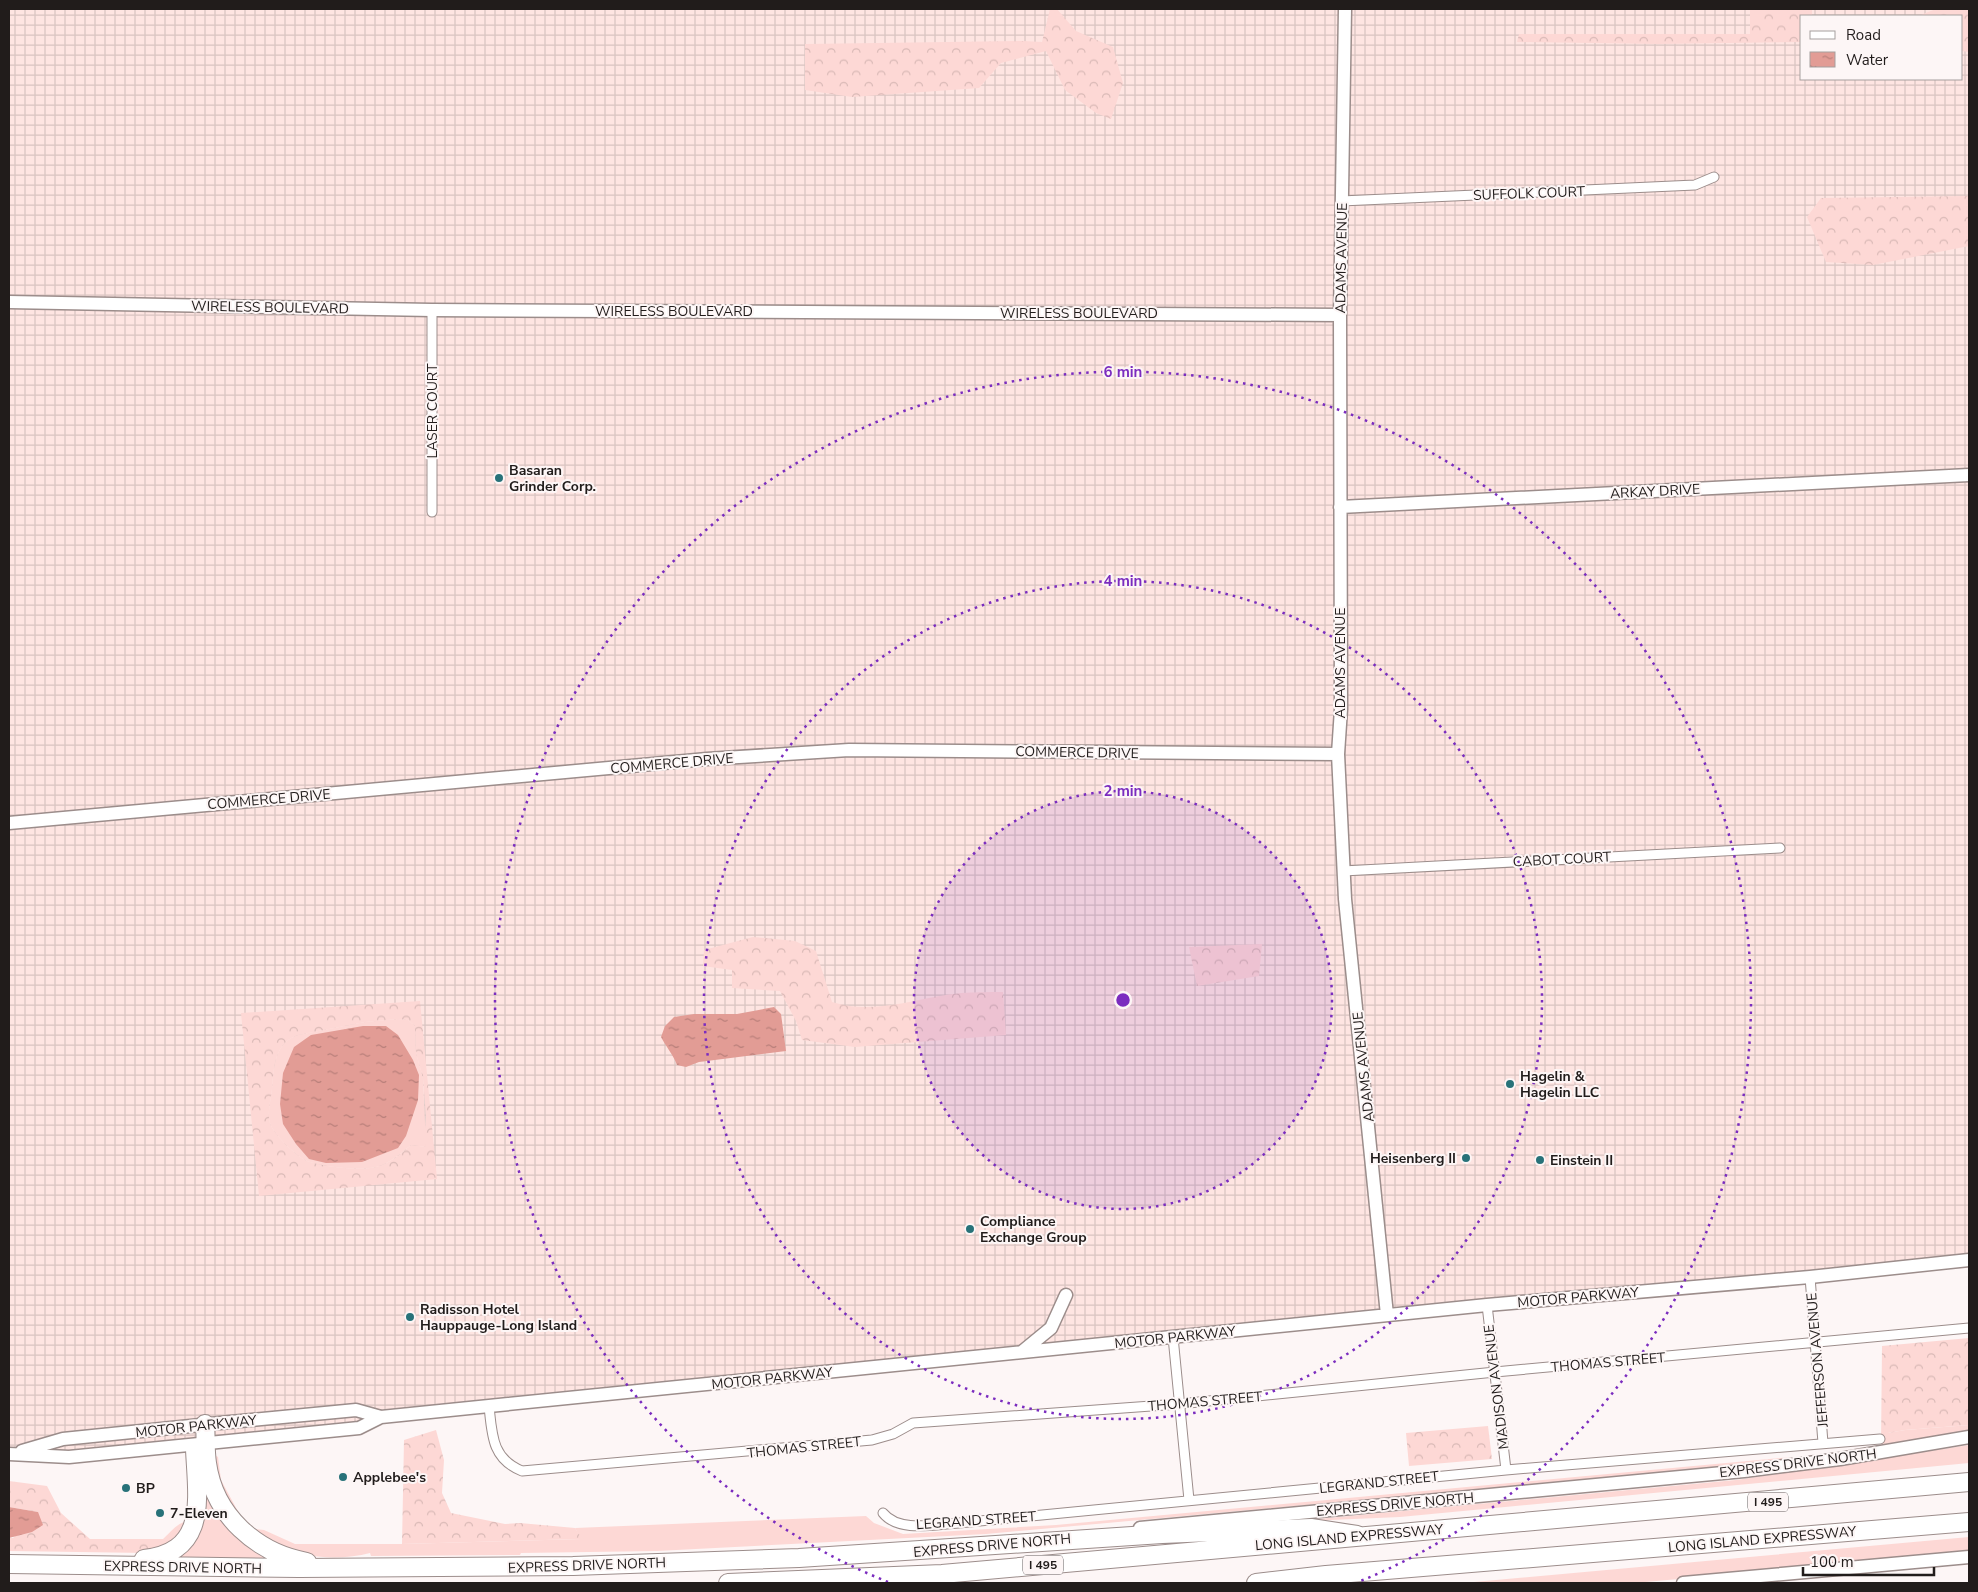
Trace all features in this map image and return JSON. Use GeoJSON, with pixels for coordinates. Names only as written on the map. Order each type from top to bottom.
{"type":"FeatureCollection","features":[{"type":"Feature","properties":{"kind":"highway"},"geometry":{"type":"LineString","coordinates":[[88,1565],[157,1558],[170,1553],[180,1546],[192,1529],[198,1511],[199,1425]]}},
{"type":"Feature","properties":{"kind":"highway"},"geometry":{"type":"LineString","coordinates":[[200,1444],[217,1498],[227,1515],[240,1529],[262,1546],[283,1556],[346,1568]]}},
{"type":"Feature","properties":{"kind":"highway","name":"LONG ISLAND EXPRESSWAY"},"geometry":{"type":"LineString","coordinates":[[728,1583],[942,1574],[1357,1535],[1736,1504],[1969,1482]]}},
{"type":"Feature","properties":{"kind":"highway","name":"LONG ISLAND EXPRESSWAY"},"geometry":{"type":"LineString","coordinates":[[1256,1583],[1326,1575],[1969,1522]]}},
{"type":"Feature","properties":{"kind":"highway"},"geometry":{"type":"LineString","coordinates":[[1064,1540],[1311,1528],[1357,1535]]}},
{"type":"Feature","properties":{"kind":"highway","name":"EXPRESS DRIVE NORTH"},"geometry":{"type":"LineString","coordinates":[[9,1564],[346,1568],[508,1567],[704,1562],[908,1552],[1064,1540]]}},
{"type":"Feature","properties":{"kind":"highway"},"geometry":{"type":"LineString","coordinates":[[1294,1583],[1326,1575]]}},
{"type":"Feature","properties":{"kind":"street","name":"ADAMS AVENUE"},"geometry":{"type":"LineString","coordinates":[[1345,9],[1340,315],[1341,709],[1338,754],[1344,871],[1387,1315]]}},
{"type":"Feature","properties":{"kind":"street","name":"SUFFOLK COURT"},"geometry":{"type":"LineString","coordinates":[[1341,202],[1695,185],[1714,177]]}},
{"type":"Feature","properties":{"kind":"street","name":"WIRELESS BOULEVARD"},"geometry":{"type":"LineString","coordinates":[[9,302],[432,310],[1340,315]]}},
{"type":"Feature","properties":{"kind":"street","name":"LASER COURT"},"geometry":{"type":"LineString","coordinates":[[432,310],[432,512]]}},
{"type":"Feature","properties":{"kind":"street","name":"ARKAY DRIVE"},"geometry":{"type":"LineString","coordinates":[[1340,507],[1969,475]]}},
{"type":"Feature","properties":{"kind":"street","name":"COMMERCE DRIVE"},"geometry":{"type":"LineString","coordinates":[[9,823],[707,759],[849,750],[1338,754]]}},
{"type":"Feature","properties":{"kind":"street","name":"CABOT COURT"},"geometry":{"type":"LineString","coordinates":[[1344,871],[1780,848]]}},
{"type":"Feature","properties":{"kind":"street","name":"MOTOR PARKWAY"},"geometry":{"type":"LineString","coordinates":[[10,1454],[64,1439],[199,1425],[356,1410],[381,1417],[1486,1305],[1810,1277],[1969,1260]]}},
{"type":"Feature","properties":{"kind":"street","name":"JEFFERSON AVENUE"},"geometry":{"type":"LineString","coordinates":[[1810,1277],[1823,1443]]}},
{"type":"Feature","properties":{"kind":"street"},"geometry":{"type":"LineString","coordinates":[[1020,1352],[1052,1328],[1066,1295]]}},
{"type":"Feature","properties":{"kind":"street","name":"MADISON AVENUE"},"geometry":{"type":"LineString","coordinates":[[1486,1305],[1506,1470]]}},
{"type":"Feature","properties":{"kind":"street","name":"THOMAS STREET"},"geometry":{"type":"LineString","coordinates":[[488,1406],[496,1449],[503,1461],[522,1471],[872,1440],[893,1434],[913,1424],[1179,1404],[1494,1372],[1969,1328]]}},
{"type":"Feature","properties":{"kind":"street"},"geometry":{"type":"LineString","coordinates":[[1173,1337],[1189,1500]]}},
{"type":"Feature","properties":{"kind":"street","name":"MOTOR PARKWAY"},"geometry":{"type":"LineString","coordinates":[[10,1454],[69,1458],[360,1428],[381,1417]]}},
{"type":"Feature","properties":{"kind":"street","name":"EXPRESS DRIVE NORTH"},"geometry":{"type":"LineString","coordinates":[[1064,1540],[1161,1525],[1752,1470],[1840,1459],[1969,1437]]}},
{"type":"Feature","properties":{"kind":"street","name":"LEGRAND STREET"},"geometry":{"type":"LineString","coordinates":[[883,1513],[889,1520],[900,1525],[959,1523],[1506,1470],[1880,1439]]}},
{"type":"Feature","properties":{"kind":"street"},"geometry":{"type":"LineString","coordinates":[[1683,1583],[1969,1557]]}},
{"type":"Feature","properties":{"kind":"shaded area"},"geometry":{"type":"Polygon","coordinates":[[[9,9],[1969,9],[1969,1259],[436,1415],[301,1434],[9,1458],[9,9]]]}},
{"type":"Feature","properties":{"kind":"green space"},"geometry":{"type":"Polygon","coordinates":[[[1050,9],[1057,9],[1076,31],[1113,47],[1123,83],[1111,119],[1096,113],[1065,90],[1046,51],[1001,63],[979,88],[852,97],[805,90],[805,44],[1042,42],[1050,9]]]}},
{"type":"Feature","properties":{"kind":"green space"},"geometry":{"type":"Polygon","coordinates":[[[1750,9],[1812,9],[1812,15],[1800,15],[1800,42],[1658,44],[1517,42],[1519,34],[1750,34],[1750,9]]]}},
{"type":"Feature","properties":{"kind":"green space"},"geometry":{"type":"Polygon","coordinates":[[[1936,9],[1969,9],[1969,52],[1963,51],[1963,15],[1921,15],[1936,9]]]}},
{"type":"Feature","properties":{"kind":"green space"},"geometry":{"type":"Polygon","coordinates":[[[1969,196],[1969,246],[1873,265],[1826,262],[1807,217],[1821,198],[1969,196]]]}},
{"type":"Feature","properties":{"kind":"green space"},"geometry":{"type":"Polygon","coordinates":[[[753,937],[795,941],[816,951],[832,1002],[848,1006],[881,1006],[961,993],[1003,992],[1006,1035],[855,1047],[802,1040],[796,1021],[780,991],[732,988],[732,970],[703,966],[704,950],[753,937]]]}},
{"type":"Feature","properties":{"kind":"green space"},"geometry":{"type":"Polygon","coordinates":[[[1262,944],[1259,976],[1197,986],[1189,947],[1262,944]]]}},
{"type":"Feature","properties":{"kind":"green space"},"geometry":{"type":"Polygon","coordinates":[[[420,1001],[437,1179],[259,1196],[241,1013],[420,1001]],[[408,1020],[365,1022],[298,1035],[284,1044],[275,1064],[269,1115],[272,1128],[280,1139],[307,1161],[341,1168],[360,1169],[376,1167],[399,1155],[411,1145],[426,1147],[424,1140],[426,1117],[423,1078],[416,1053],[415,1026],[408,1020]]]}},
{"type":"Feature","properties":{"kind":"green space"},"geometry":{"type":"Polygon","coordinates":[[[408,1020],[415,1026],[416,1053],[423,1078],[426,1147],[411,1145],[386,1163],[369,1168],[331,1167],[303,1159],[280,1139],[272,1128],[269,1119],[275,1064],[284,1044],[298,1035],[365,1022],[408,1020]]]}},
{"type":"Feature","properties":{"kind":"green space"},"geometry":{"type":"Polygon","coordinates":[[[1969,1338],[1969,1425],[1888,1433],[1881,1445],[1882,1346],[1969,1338]]]}},
{"type":"Feature","properties":{"kind":"green space"},"geometry":{"type":"Polygon","coordinates":[[[1969,1425],[1969,1430],[1881,1445],[1887,1433],[1969,1425]]]}},
{"type":"Feature","properties":{"kind":"green space"},"geometry":{"type":"Polygon","coordinates":[[[1488,1426],[1492,1459],[1409,1466],[1406,1433],[1488,1426]]]}},
{"type":"Feature","properties":{"kind":"green space"},"geometry":{"type":"Polygon","coordinates":[[[436,1430],[444,1460],[442,1493],[451,1513],[505,1524],[520,1523],[575,1528],[582,1539],[402,1544],[404,1440],[436,1430]]]}},
{"type":"Feature","properties":{"kind":"green space"},"geometry":{"type":"Polygon","coordinates":[[[1969,1445],[1969,1463],[1400,1517],[1285,1522],[1736,1480],[1969,1445]]]}},
{"type":"Feature","properties":{"kind":"green space"},"geometry":{"type":"Polygon","coordinates":[[[215,1455],[218,1457],[221,1480],[241,1517],[255,1529],[264,1530],[295,1544],[401,1544],[581,1539],[575,1528],[866,1516],[874,1523],[903,1534],[1056,1525],[1792,1457],[1756,1464],[986,1534],[657,1551],[521,1553],[520,1555],[371,1556],[370,1553],[346,1557],[321,1557],[295,1553],[268,1543],[237,1515],[226,1501],[221,1489],[216,1474],[215,1455]]]}},
{"type":"Feature","properties":{"kind":"green space"},"geometry":{"type":"Polygon","coordinates":[[[9,1481],[47,1486],[61,1513],[90,1539],[163,1539],[179,1524],[191,1521],[174,1543],[147,1553],[9,1551],[9,1538],[13,1538],[38,1512],[9,1507],[9,1481]]]}},
{"type":"Feature","properties":{"kind":"green space"},"geometry":{"type":"Polygon","coordinates":[[[207,1489],[265,1555],[262,1559],[175,1559],[207,1489]]]}},
{"type":"Feature","properties":{"kind":"green space"},"geometry":{"type":"Polygon","coordinates":[[[1969,1537],[1969,1553],[1634,1583],[1463,1583],[1969,1537]]]}},
{"type":"Feature","properties":{"kind":"water"},"geometry":{"type":"Polygon","coordinates":[[[774,1007],[781,1014],[786,1051],[699,1062],[686,1067],[677,1065],[661,1037],[665,1026],[674,1017],[694,1014],[737,1014],[774,1007]]]}},
{"type":"Feature","properties":{"kind":"water"},"geometry":{"type":"Polygon","coordinates":[[[363,1026],[386,1026],[398,1035],[413,1060],[419,1075],[418,1100],[406,1136],[398,1148],[362,1162],[326,1163],[309,1159],[283,1124],[280,1104],[283,1073],[294,1047],[311,1035],[363,1026]]]}},
{"type":"Feature","properties":{"kind":"water"},"geometry":{"type":"Polygon","coordinates":[[[9,1507],[38,1512],[43,1525],[32,1532],[9,1538],[9,1507]]]}},
{"type":"Feature","properties":{"kind":"place","name":"Basaran Grinder Corp."},"geometry":{"type":"Point","coordinates":[499,478]}},
{"type":"Feature","properties":{"kind":"place","name":"Hagelin & Hagelin LLC"},"geometry":{"type":"Point","coordinates":[1510,1084]}},
{"type":"Feature","properties":{"kind":"place","name":"Heisenberg II"},"geometry":{"type":"Point","coordinates":[1466,1158]}},
{"type":"Feature","properties":{"kind":"place","name":"Einstein II"},"geometry":{"type":"Point","coordinates":[1540,1160]}},
{"type":"Feature","properties":{"kind":"place","name":"Compliance Exchange Group"},"geometry":{"type":"Point","coordinates":[970,1229]}},
{"type":"Feature","properties":{"kind":"place","name":"Radisson Hotel Hauppauge-Long Island"},"geometry":{"type":"Point","coordinates":[410,1317]}},
{"type":"Feature","properties":{"kind":"place","name":"Applebee's"},"geometry":{"type":"Point","coordinates":[343,1477]}},
{"type":"Feature","properties":{"kind":"place","name":"BP"},"geometry":{"type":"Point","coordinates":[126,1488]}},
{"type":"Feature","properties":{"kind":"place","name":"7-Eleven"},"geometry":{"type":"Point","coordinates":[160,1513]}}]}
